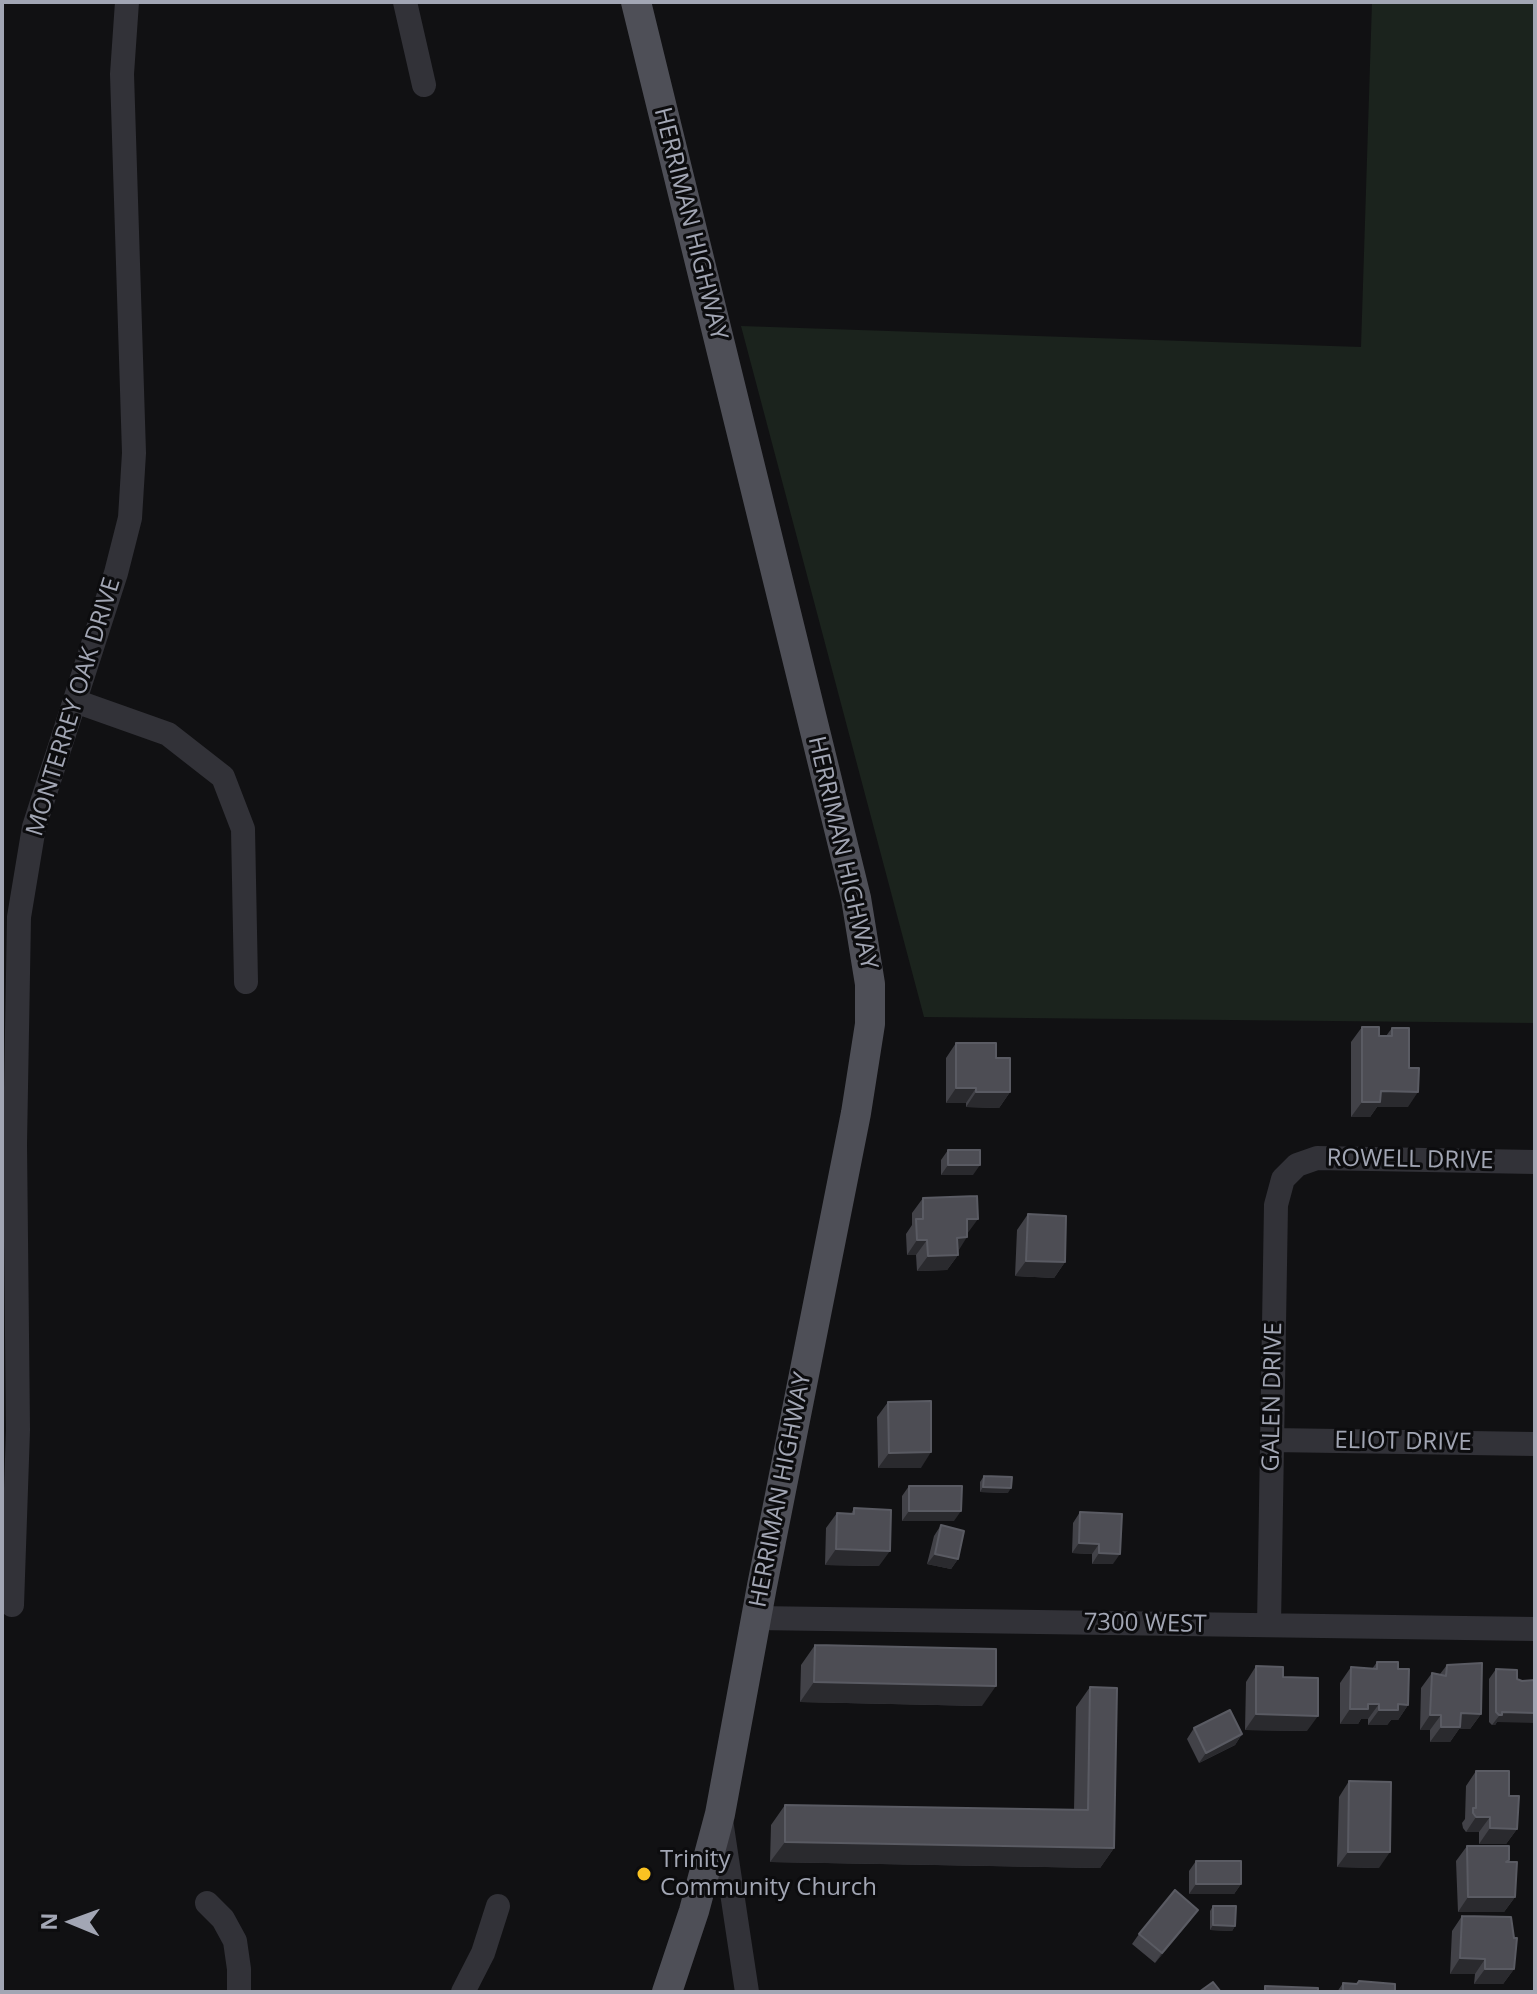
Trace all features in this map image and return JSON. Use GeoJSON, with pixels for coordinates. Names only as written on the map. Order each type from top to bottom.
{"type":"FeatureCollection","features":[{"type":"Feature","properties":{"kind":"main road","name":"HERRIMAN HIGHWAY"},"geometry":{"type":"LineString","coordinates":[[636,2],[856,898],[870,984],[870,1024],[856,1113],[755,1618],[720,1814],[700,1890],[667,1992]]}},
{"type":"Feature","properties":{"kind":"street","name":"MONTERREY OAK DRIVE"},"geometry":{"type":"LineString","coordinates":[[12,1605],[18,1430],[15,1144],[19,917],[34,827],[116,573],[130,518],[134,453],[122,74],[127,2]]}},
{"type":"Feature","properties":{"kind":"street"},"geometry":{"type":"LineString","coordinates":[[405,2],[424,85]]}},
{"type":"Feature","properties":{"kind":"street"},"geometry":{"type":"LineString","coordinates":[[75,701],[168,734],[223,777],[243,829],[246,982]]}},
{"type":"Feature","properties":{"kind":"street","name":"ROWELL DRIVE"},"geometry":{"type":"LineString","coordinates":[[1288,1172],[1317,1158],[1535,1162]]}},
{"type":"Feature","properties":{"kind":"street","name":"GALEN DRIVE"},"geometry":{"type":"LineString","coordinates":[[1269,1625],[1276,1196],[1288,1172]]}},
{"type":"Feature","properties":{"kind":"street","name":"ELIOT DRIVE"},"geometry":{"type":"LineString","coordinates":[[1272,1440],[1535,1444]]}},
{"type":"Feature","properties":{"kind":"street","name":"7300 WEST"},"geometry":{"type":"LineString","coordinates":[[755,1618],[1535,1629]]}},
{"type":"Feature","properties":{"kind":"street"},"geometry":{"type":"LineString","coordinates":[[720,1814],[747,1992]]}},
{"type":"Feature","properties":{"kind":"street"},"geometry":{"type":"LineString","coordinates":[[207,1903],[223,1919],[235,1941],[239,1992]]}},
{"type":"Feature","properties":{"kind":"street"},"geometry":{"type":"LineString","coordinates":[[463,1992],[483,1953],[498,1906]]}},
{"type":"Feature","properties":{"kind":"shaded area"},"geometry":{"type":"Polygon","coordinates":[[[1372,2],[1535,2],[1535,1023],[924,1017],[741,326],[1361,347],[1372,2]]]}},
{"type":"Feature","properties":{"kind":"building"},"geometry":{"type":"Polygon","coordinates":[[[1362,1027],[1379,1027],[1379,1036],[1392,1036],[1392,1028],[1409,1028],[1409,1068],[1419,1068],[1418,1092],[1381,1091],[1380,1102],[1362,1102],[1362,1027]]]}},
{"type":"Feature","properties":{"kind":"building"},"geometry":{"type":"Polygon","coordinates":[[[956,1043],[996,1043],[996,1058],[1010,1058],[1010,1092],[976,1092],[976,1088],[956,1088],[956,1043]]]}},
{"type":"Feature","properties":{"kind":"building"},"geometry":{"type":"Polygon","coordinates":[[[948,1150],[980,1150],[980,1165],[948,1165],[948,1150]]]}},
{"type":"Feature","properties":{"kind":"building"},"geometry":{"type":"Polygon","coordinates":[[[977,1196],[978,1219],[967,1219],[967,1237],[957,1238],[958,1255],[928,1256],[927,1240],[917,1240],[916,1219],[923,1219],[923,1198],[977,1196]]]}},
{"type":"Feature","properties":{"kind":"building"},"geometry":{"type":"Polygon","coordinates":[[[1028,1214],[1066,1216],[1065,1262],[1026,1261],[1028,1214]]]}},
{"type":"Feature","properties":{"kind":"building"},"geometry":{"type":"Polygon","coordinates":[[[931,1401],[931,1452],[889,1453],[888,1402],[931,1401]]]}},
{"type":"Feature","properties":{"kind":"building"},"geometry":{"type":"Polygon","coordinates":[[[984,1476],[1012,1477],[1011,1488],[983,1487],[984,1476]]]}},
{"type":"Feature","properties":{"kind":"building"},"geometry":{"type":"Polygon","coordinates":[[[909,1486],[962,1486],[961,1511],[909,1511],[909,1486]]]}},
{"type":"Feature","properties":{"kind":"building"},"geometry":{"type":"Polygon","coordinates":[[[854,1508],[891,1510],[890,1551],[836,1549],[837,1513],[854,1514],[854,1508]]]}},
{"type":"Feature","properties":{"kind":"building"},"geometry":{"type":"Polygon","coordinates":[[[1080,1512],[1122,1514],[1120,1554],[1099,1553],[1099,1544],[1079,1543],[1080,1512]]]}},
{"type":"Feature","properties":{"kind":"building"},"geometry":{"type":"Polygon","coordinates":[[[941,1525],[964,1531],[958,1559],[935,1554],[941,1525]]]}},
{"type":"Feature","properties":{"kind":"building"},"geometry":{"type":"Polygon","coordinates":[[[815,1645],[996,1649],[996,1686],[814,1682],[815,1645]]]}},
{"type":"Feature","properties":{"kind":"building"},"geometry":{"type":"Polygon","coordinates":[[[1377,1662],[1398,1662],[1398,1669],[1409,1669],[1408,1705],[1398,1704],[1398,1710],[1379,1710],[1379,1704],[1368,1704],[1368,1709],[1350,1709],[1351,1667],[1377,1669],[1377,1662]]]}},
{"type":"Feature","properties":{"kind":"building"},"geometry":{"type":"Polygon","coordinates":[[[1482,1663],[1481,1714],[1461,1713],[1460,1727],[1441,1727],[1441,1715],[1430,1715],[1432,1673],[1446,1676],[1447,1665],[1482,1663]]]}},
{"type":"Feature","properties":{"kind":"building"},"geometry":{"type":"Polygon","coordinates":[[[1256,1666],[1283,1667],[1283,1677],[1318,1678],[1318,1716],[1256,1714],[1256,1666]]]}},
{"type":"Feature","properties":{"kind":"building"},"geometry":{"type":"Polygon","coordinates":[[[1496,1669],[1517,1670],[1517,1679],[1535,1680],[1535,1713],[1502,1712],[1499,1715],[1496,1712],[1496,1669]]]}},
{"type":"Feature","properties":{"kind":"building"},"geometry":{"type":"Polygon","coordinates":[[[1090,1687],[1117,1688],[1114,1848],[785,1842],[785,1805],[1088,1810],[1090,1687]]]}},
{"type":"Feature","properties":{"kind":"building"},"geometry":{"type":"Polygon","coordinates":[[[1230,1710],[1242,1734],[1206,1753],[1194,1728],[1230,1710]]]}},
{"type":"Feature","properties":{"kind":"building"},"geometry":{"type":"Polygon","coordinates":[[[1476,1771],[1509,1771],[1509,1796],[1519,1796],[1517,1829],[1490,1828],[1490,1817],[1476,1817],[1473,1813],[1473,1808],[1476,1808],[1476,1771]]]}},
{"type":"Feature","properties":{"kind":"building"},"geometry":{"type":"Polygon","coordinates":[[[1349,1781],[1391,1782],[1390,1852],[1348,1852],[1349,1781]]]}},
{"type":"Feature","properties":{"kind":"building"},"geometry":{"type":"Polygon","coordinates":[[[1467,1846],[1509,1846],[1509,1860],[1506,1862],[1517,1862],[1515,1897],[1468,1897],[1467,1846]]]}},
{"type":"Feature","properties":{"kind":"building"},"geometry":{"type":"Polygon","coordinates":[[[1196,1861],[1241,1861],[1241,1884],[1196,1884],[1196,1861]]]}},
{"type":"Feature","properties":{"kind":"building"},"geometry":{"type":"Polygon","coordinates":[[[1175,1890],[1198,1910],[1162,1953],[1139,1934],[1175,1890]]]}},
{"type":"Feature","properties":{"kind":"building"},"geometry":{"type":"Polygon","coordinates":[[[1213,1906],[1236,1906],[1235,1926],[1213,1925],[1213,1906]]]}},
{"type":"Feature","properties":{"kind":"building"},"geometry":{"type":"Polygon","coordinates":[[[1462,1916],[1511,1917],[1514,1938],[1517,1938],[1514,1969],[1485,1969],[1485,1959],[1460,1958],[1462,1916]]]}},
{"type":"Feature","properties":{"kind":"building"},"geometry":{"type":"Polygon","coordinates":[[[1359,1981],[1395,1984],[1395,1992],[1343,1992],[1343,1983],[1357,1984],[1359,1981]]]}},
{"type":"Feature","properties":{"kind":"building"},"geometry":{"type":"Polygon","coordinates":[[[1213,1982],[1221,1992],[1199,1992],[1213,1982]]]}},
{"type":"Feature","properties":{"kind":"building"},"geometry":{"type":"Polygon","coordinates":[[[1265,1986],[1318,1988],[1318,1992],[1265,1992],[1265,1986]]]}},
{"type":"Feature","properties":{"kind":"place","name":"Trinity Community Church"},"geometry":{"type":"Point","coordinates":[644,1874]}}]}
